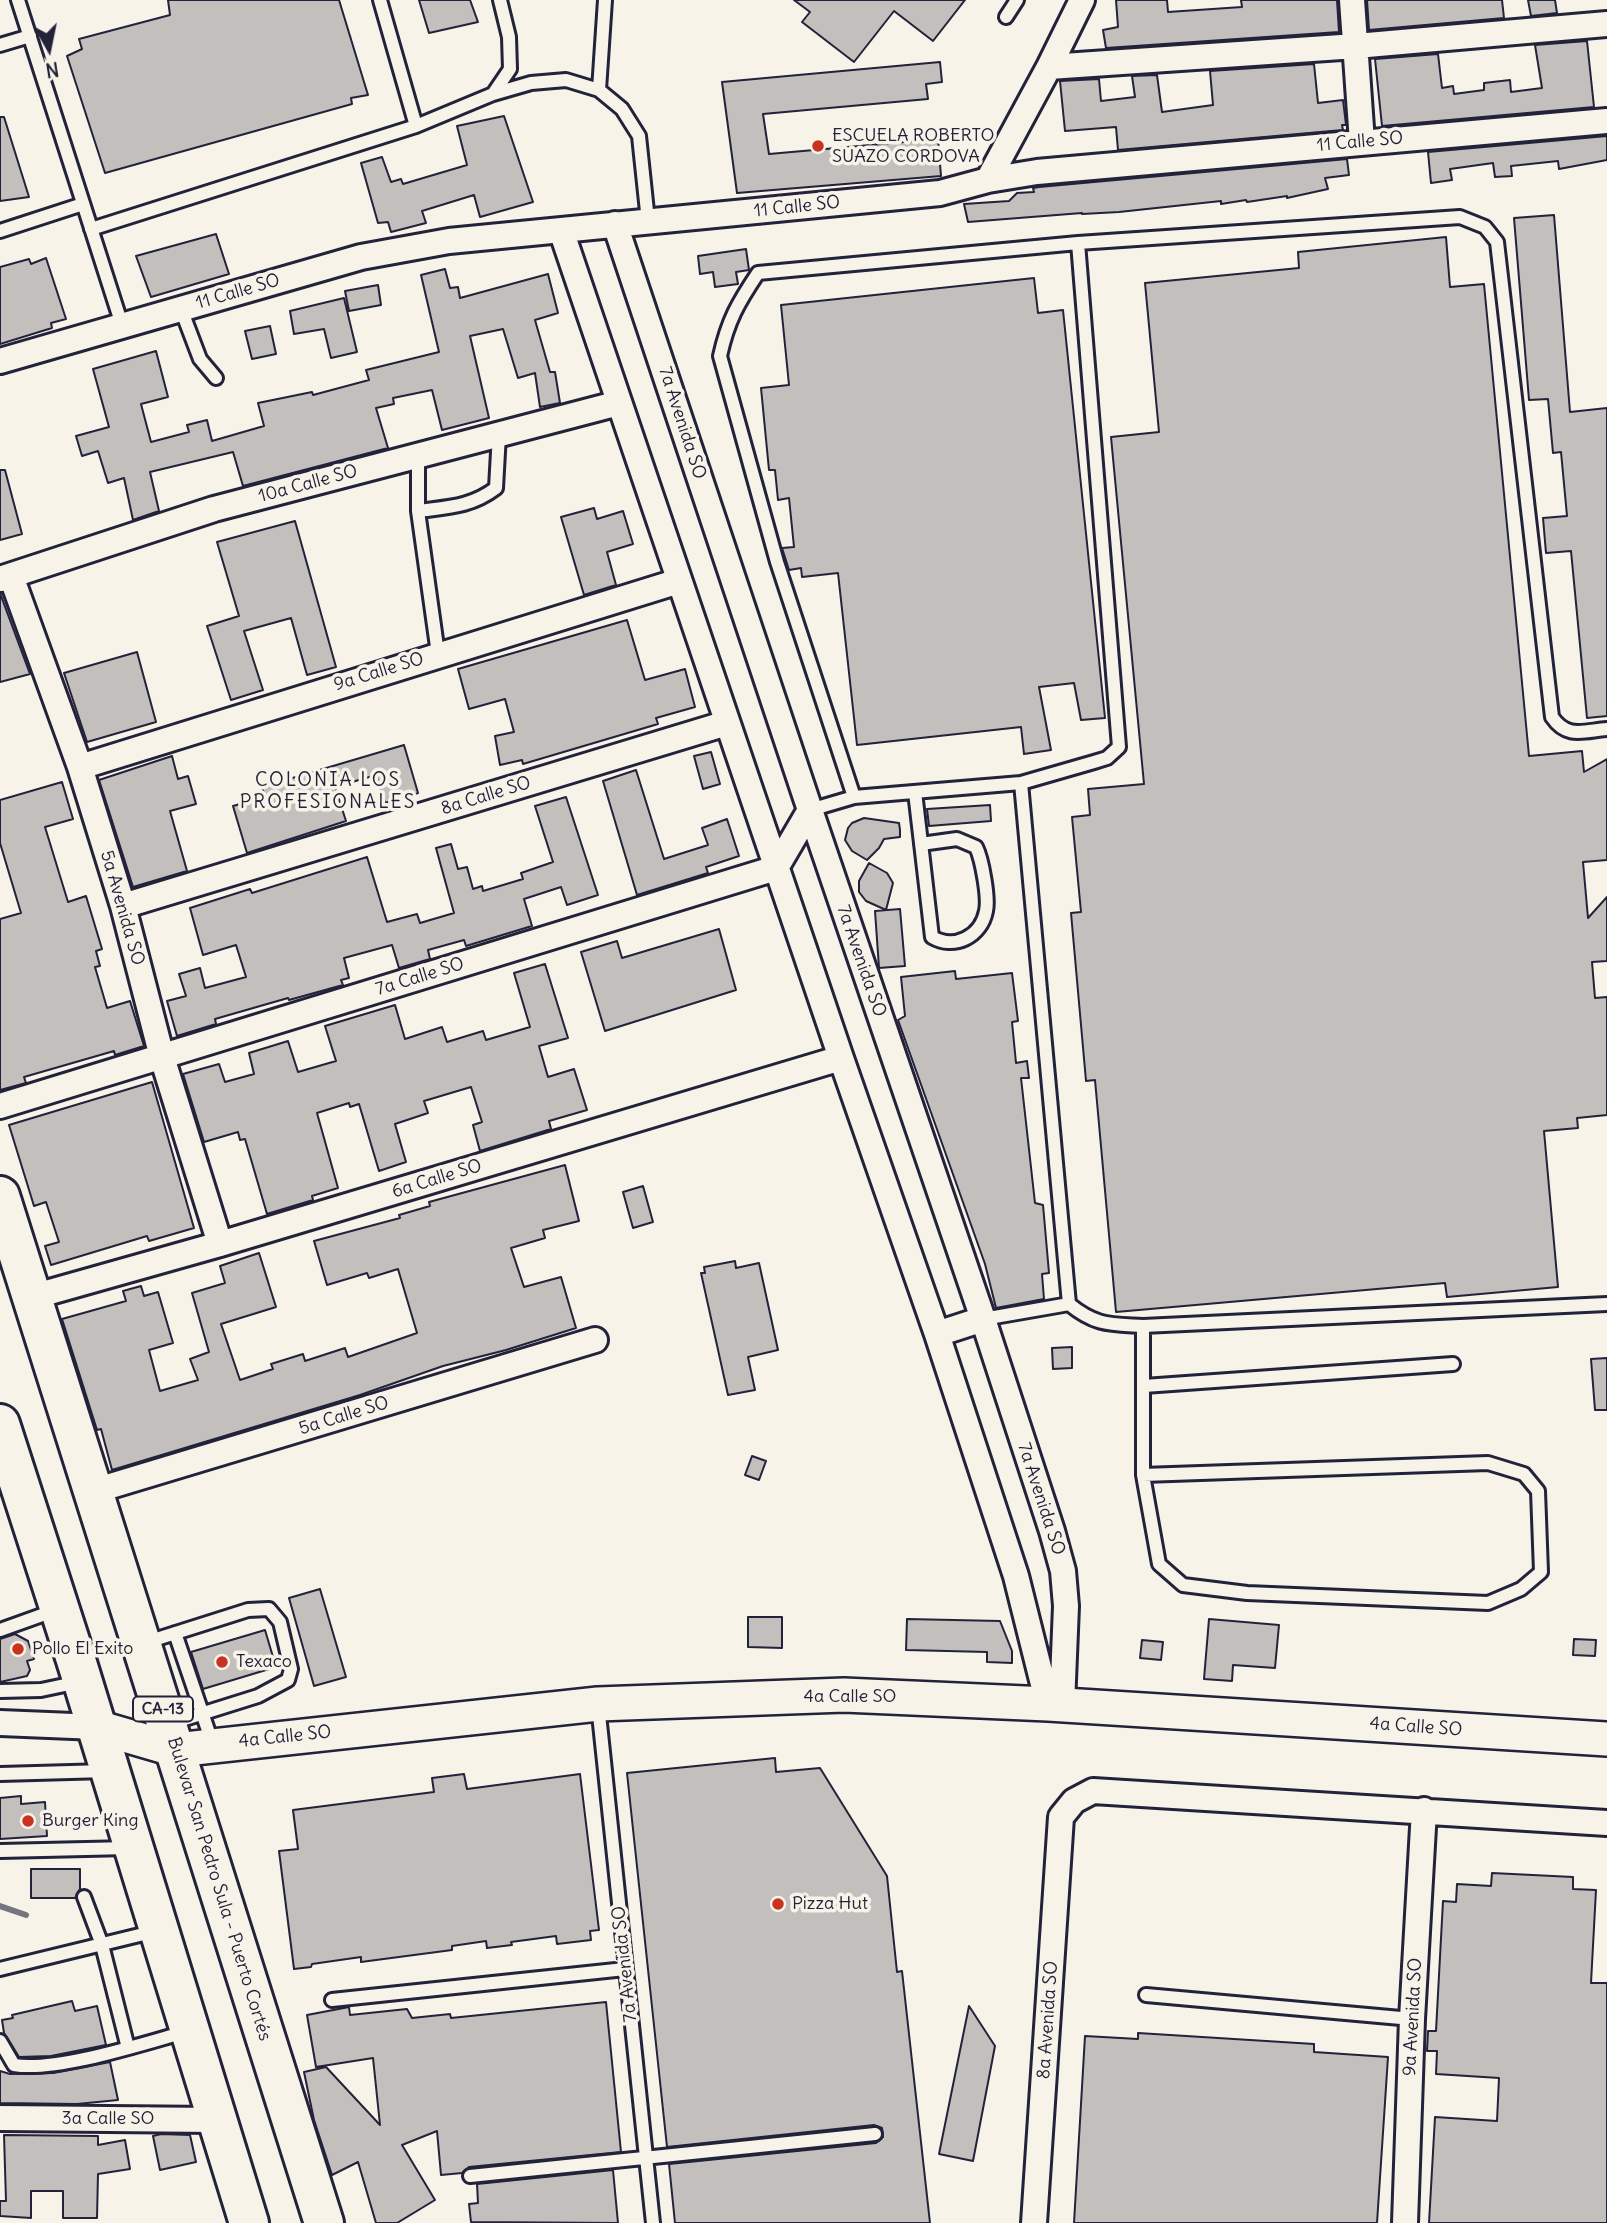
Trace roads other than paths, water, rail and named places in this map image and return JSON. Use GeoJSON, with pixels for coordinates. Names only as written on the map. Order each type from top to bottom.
{"type":"FeatureCollection","features":[{"type":"Feature","properties":{"kind":"highway","name":"Bulevar San Pedro Sula - Puerto Cortés"},"geometry":{"type":"LineString","coordinates":[[0,1196],[94,1492],[159,1638],[190,1733],[324,2223]]}},
{"type":"Feature","properties":{"kind":"highway"},"geometry":{"type":"LineString","coordinates":[[0,1424],[97,1727],[249,2223]]}},
{"type":"Feature","properties":{"kind":"street"},"geometry":{"type":"LineString","coordinates":[[988,180],[1049,67],[1081,0]]}},
{"type":"Feature","properties":{"kind":"street"},"geometry":{"type":"LineString","coordinates":[[1352,0],[1362,142]]}},
{"type":"Feature","properties":{"kind":"street"},"geometry":{"type":"LineString","coordinates":[[1049,67],[1356,46],[1607,24]]}},
{"type":"Feature","properties":{"kind":"street","name":"11 Calle SO"},"geometry":{"type":"LineString","coordinates":[[0,361],[361,257],[449,241],[940,193],[988,180],[1037,172],[1607,121]]}},
{"type":"Feature","properties":{"kind":"street","name":"7a Avenida SO"},"geometry":{"type":"LineString","coordinates":[[615,224],[983,1319],[1063,1571],[1066,1606],[1055,1704]]}},
{"type":"Feature","properties":{"kind":"street"},"geometry":{"type":"LineString","coordinates":[[561,230],[776,868],[937,1334],[1055,1704]]}},
{"type":"Feature","properties":{"kind":"street","name":"10a Calle SO"},"geometry":{"type":"LineString","coordinates":[[6,577],[214,509],[619,403]]}},
{"type":"Feature","properties":{"kind":"street","name":"5a Avenida SO"},"geometry":{"type":"LineString","coordinates":[[6,577],[80,766],[123,906],[162,1056],[220,1244]]}},
{"type":"Feature","properties":{"kind":"street","name":"9a Calle SO"},"geometry":{"type":"LineString","coordinates":[[80,766],[679,581]]}},
{"type":"Feature","properties":{"kind":"street","name":"8a Calle SO"},"geometry":{"type":"LineString","coordinates":[[123,906],[727,723]]}},
{"type":"Feature","properties":{"kind":"street"},"geometry":{"type":"LineString","coordinates":[[776,868],[810,810]]}},
{"type":"Feature","properties":{"kind":"street","name":"7a Calle SO"},"geometry":{"type":"LineString","coordinates":[[0,1106],[776,868]]}},
{"type":"Feature","properties":{"kind":"street","name":"6a Calle SO"},"geometry":{"type":"LineString","coordinates":[[32,1297],[220,1244],[841,1058]]}},
{"type":"Feature","properties":{"kind":"street"},"geometry":{"type":"LineString","coordinates":[[937,1334],[983,1319]]}},
{"type":"Feature","properties":{"kind":"street","name":"5a Calle SO"},"geometry":{"type":"LineString","coordinates":[[94,1492],[594,1340]]}},
{"type":"Feature","properties":{"kind":"street","name":"4a Calle SO"},"geometry":{"type":"LineString","coordinates":[[97,1727],[190,1733],[598,1704],[845,1695],[1055,1704],[1607,1739]]}},
{"type":"Feature","properties":{"kind":"street"},"geometry":{"type":"LineString","coordinates":[[0,1723],[97,1727]]}},
{"type":"Feature","properties":{"kind":"street","name":"8a Avenida SO"},"geometry":{"type":"LineString","coordinates":[[1034,2223],[1061,1817],[1074,1801],[1093,1791],[1424,1810]]}},
{"type":"Feature","properties":{"kind":"street"},"geometry":{"type":"LineString","coordinates":[[1424,1810],[1607,1823]]}},
{"type":"Feature","properties":{"kind":"street","name":"9a Avenida SO"},"geometry":{"type":"LineString","coordinates":[[1405,2223],[1412,2019],[1424,1810]]}},
{"type":"Feature","properties":{"kind":"street","name":"3a Calle SO"},"geometry":{"type":"LineString","coordinates":[[0,2118],[216,2120]]}},
{"type":"Feature","properties":{"kind":"lane"},"geometry":{"type":"LineString","coordinates":[[18,0],[122,325]]}},
{"type":"Feature","properties":{"kind":"lane"},"geometry":{"type":"LineString","coordinates":[[380,0],[416,126]]}},
{"type":"Feature","properties":{"kind":"lane"},"geometry":{"type":"LineString","coordinates":[[493,94],[510,69],[509,37],[500,0]]}},
{"type":"Feature","properties":{"kind":"lane"},"geometry":{"type":"LineString","coordinates":[[599,90],[605,0]]}},
{"type":"Feature","properties":{"kind":"lane"},"geometry":{"type":"LineString","coordinates":[[1006,18],[1017,0]]}},
{"type":"Feature","properties":{"kind":"lane"},"geometry":{"type":"LineString","coordinates":[[0,45],[30,36]]}},
{"type":"Feature","properties":{"kind":"lane"},"geometry":{"type":"LineString","coordinates":[[91,229],[416,126],[493,94],[531,83],[565,80],[599,90],[622,109],[639,136],[649,221]]}},
{"type":"Feature","properties":{"kind":"lane"},"geometry":{"type":"LineString","coordinates":[[0,231],[83,205]]}},
{"type":"Feature","properties":{"kind":"lane"},"geometry":{"type":"LineString","coordinates":[[854,797],[777,562],[720,356],[726,328],[738,303],[758,273],[1078,243],[1460,217],[1485,227],[1497,242],[1552,717],[1560,727],[1569,732],[1607,729]]}},
{"type":"Feature","properties":{"kind":"lane"},"geometry":{"type":"LineString","coordinates":[[810,810],[854,797],[1021,783],[1107,758],[1119,747],[1078,243]]}},
{"type":"Feature","properties":{"kind":"lane"},"geometry":{"type":"LineString","coordinates":[[181,309],[200,359],[216,378]]}},
{"type":"Feature","properties":{"kind":"lane"},"geometry":{"type":"LineString","coordinates":[[418,511],[467,505],[496,488],[499,435]]}},
{"type":"Feature","properties":{"kind":"lane"},"geometry":{"type":"LineString","coordinates":[[418,456],[418,511],[438,654]]}},
{"type":"Feature","properties":{"kind":"lane"},"geometry":{"type":"LineString","coordinates":[[1021,783],[1069,1304],[1086,1318],[1105,1324],[1143,1326],[1607,1304]]}},
{"type":"Feature","properties":{"kind":"lane"},"geometry":{"type":"LineString","coordinates":[[915,792],[921,844],[932,937],[942,943],[959,943],[976,931],[986,912],[982,860],[976,847],[957,839],[921,844]]}},
{"type":"Feature","properties":{"kind":"lane"},"geometry":{"type":"LineString","coordinates":[[983,1319],[1069,1304]]}},
{"type":"Feature","properties":{"kind":"lane"},"geometry":{"type":"LineString","coordinates":[[1143,1326],[1143,1475],[1159,1564],[1183,1585],[1247,1593],[1488,1603],[1521,1589],[1541,1572],[1538,1490],[1524,1474],[1488,1463],[1143,1475]]}},
{"type":"Feature","properties":{"kind":"lane"},"geometry":{"type":"LineString","coordinates":[[1144,1386],[1453,1364]]}},
{"type":"Feature","properties":{"kind":"lane"},"geometry":{"type":"LineString","coordinates":[[0,1630],[59,1608]]}},
{"type":"Feature","properties":{"kind":"lane"},"geometry":{"type":"LineString","coordinates":[[159,1638],[248,1610],[269,1609],[280,1622],[291,1670],[288,1680],[190,1733]]}},
{"type":"Feature","properties":{"kind":"lane"},"geometry":{"type":"LineString","coordinates":[[0,1691],[41,1690],[82,1681]]}},
{"type":"Feature","properties":{"kind":"lane","name":"7a Avenida SO"},"geometry":{"type":"LineString","coordinates":[[598,1704],[653,2223]]}},
{"type":"Feature","properties":{"kind":"lane"},"geometry":{"type":"LineString","coordinates":[[0,1774],[110,1771]]}},
{"type":"Feature","properties":{"kind":"lane"},"geometry":{"type":"LineString","coordinates":[[0,1852],[134,1847]]}},
{"type":"Feature","properties":{"kind":"lane"},"geometry":{"type":"LineString","coordinates":[[84,1897],[102,1945],[128,2048]]}},
{"type":"Feature","properties":{"kind":"lane"},"geometry":{"type":"LineString","coordinates":[[0,1969],[158,1930]]}},
{"type":"Feature","properties":{"kind":"lane"},"geometry":{"type":"LineString","coordinates":[[332,2000],[625,1969]]}},
{"type":"Feature","properties":{"kind":"lane"},"geometry":{"type":"LineString","coordinates":[[1146,1995],[1412,2019]]}},
{"type":"Feature","properties":{"kind":"lane"},"geometry":{"type":"LineString","coordinates":[[0,2041],[15,2065],[30,2068],[128,2048],[189,2031]]}},
{"type":"Feature","properties":{"kind":"lane"},"geometry":{"type":"LineString","coordinates":[[470,2176],[875,2134]]}},
{"type":"Feature","properties":{"kind":"waterway"},"geometry":{"type":"LineString","coordinates":[[0,1906],[26,1915]]}},
{"type":"Feature","properties":{"kind":"place","name":"ESCUELA ROBERTO SUAZO CORDOVA"},"geometry":{"type":"Point","coordinates":[818,146]}},
{"type":"Feature","properties":{"kind":"place","name":"Pollo El Exito"},"geometry":{"type":"Point","coordinates":[18,1649]}},
{"type":"Feature","properties":{"kind":"place","name":"Texaco"},"geometry":{"type":"Point","coordinates":[222,1662]}},
{"type":"Feature","properties":{"kind":"place","name":"Burger King"},"geometry":{"type":"Point","coordinates":[28,1821]}},
{"type":"Feature","properties":{"kind":"place","name":"Pizza Hut"},"geometry":{"type":"Point","coordinates":[778,1904]}},
{"type":"Feature","properties":{"kind":"district","name":"COLONIA LOS PROFESIONALES"},"geometry":{"type":"Point","coordinates":[328,792]}}]}
